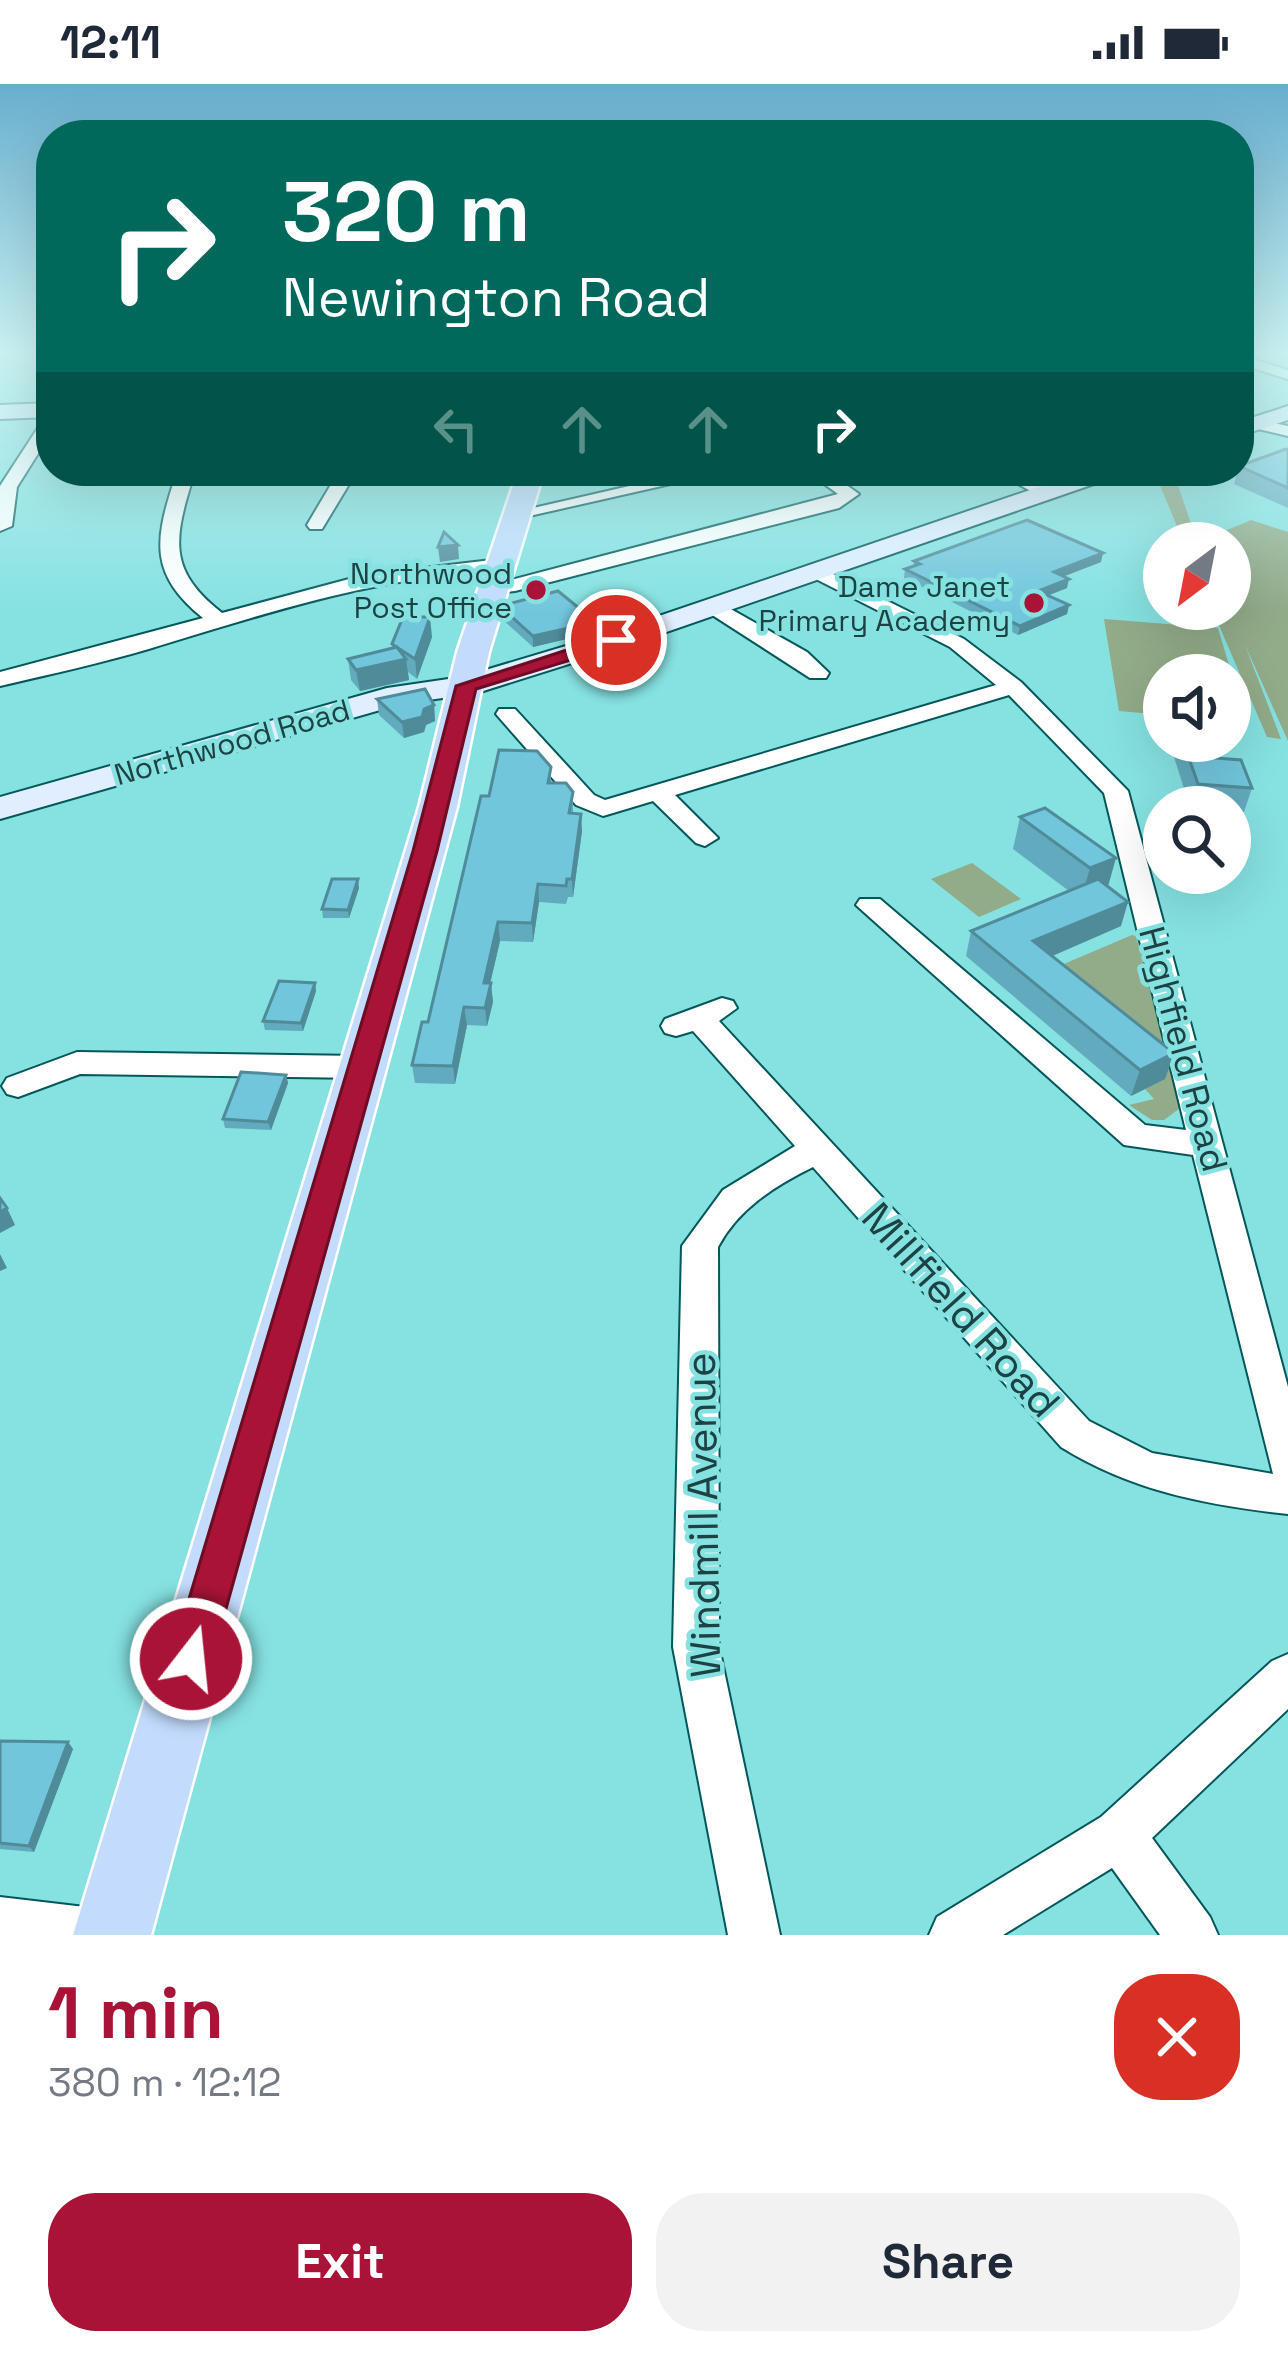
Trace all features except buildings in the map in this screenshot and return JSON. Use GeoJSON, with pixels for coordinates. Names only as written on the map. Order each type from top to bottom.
{"type":"FeatureCollection","features":[{"type":"Feature","properties":{"kind":"main road"},"geometry":{"type":"LineString","coordinates":[[112,1935],[431,829],[524,486]]}},
{"type":"Feature","properties":{"kind":"main road","name":"Northwood Road"},"geometry":{"type":"LineString","coordinates":[[0,808],[398,695],[466,686],[1064,486]]}},
{"type":"Feature","properties":{"kind":"street"},"geometry":{"type":"LineString","coordinates":[[4,526],[4,487],[36,441]]}},
{"type":"Feature","properties":{"kind":"street"},"geometry":{"type":"LineString","coordinates":[[182,486],[165,534],[170,571],[191,600],[218,619]]}},
{"type":"Feature","properties":{"kind":"street"},"geometry":{"type":"LineString","coordinates":[[317,525],[339,486]]}},
{"type":"Feature","properties":{"kind":"street"},"geometry":{"type":"LineString","coordinates":[[516,514],[648,486]]}},
{"type":"Feature","properties":{"kind":"street"},"geometry":{"type":"LineString","coordinates":[[0,680],[139,645],[252,606],[432,567],[497,576],[515,585],[832,504],[850,494],[838,486]]}},
{"type":"Feature","properties":{"kind":"street"},"geometry":{"type":"LineString","coordinates":[[1034,486],[1046,492]]}},
{"type":"Feature","properties":{"kind":"street","name":"Highfield Road"},"geometry":{"type":"LineString","coordinates":[[814,572],[957,643],[1013,687],[1116,791],[1288,1463]]}},
{"type":"Feature","properties":{"kind":"street"},"geometry":{"type":"LineString","coordinates":[[713,607],[800,657],[818,673]]}},
{"type":"Feature","properties":{"kind":"street"},"geometry":{"type":"LineString","coordinates":[[507,715],[585,800],[603,808],[1013,687]]}},
{"type":"Feature","properties":{"kind":"street"},"geometry":{"type":"LineString","coordinates":[[658,792],[705,838]]}},
{"type":"Feature","properties":{"kind":"street"},"geometry":{"type":"LineString","coordinates":[[870,905],[1136,1136],[1208,1145]]}},
{"type":"Feature","properties":{"kind":"street","name":"Millfield Road"},"geometry":{"type":"LineString","coordinates":[[699,1017],[1075,1434],[1105,1454],[1168,1480],[1288,1495]]}},
{"type":"Feature","properties":{"kind":"street"},"geometry":{"type":"LineString","coordinates":[[18,1086],[77,1063],[362,1066]]}},
{"type":"Feature","properties":{"kind":"street","name":"Windmill Avenue"},"geometry":{"type":"LineString","coordinates":[[754,1935],[696,1647],[700,1246],[730,1199],[750,1183],[817,1150]]}},
{"type":"Feature","properties":{"kind":"street"},"geometry":{"type":"LineString","coordinates":[[956,1935],[1119,1835],[1288,1677]]}},
{"type":"Feature","properties":{"kind":"street"},"geometry":{"type":"LineString","coordinates":[[1119,1835],[1192,1935]]}},
{"type":"Feature","properties":{"kind":"street"},"geometry":{"type":"LineString","coordinates":[[0,1923],[102,1935]]}},
{"type":"Feature","properties":{"kind":"green space"},"geometry":{"type":"Polygon","coordinates":[[[1160,486],[1178,486],[1190,522],[1175,522],[1160,486]]]}},
{"type":"Feature","properties":{"kind":"green space"},"geometry":{"type":"Polygon","coordinates":[[[1251,520],[1288,532],[1288,741],[1251,654],[1245,645],[1248,654],[1231,654],[1221,630],[1251,630],[1251,522],[1246,522],[1251,520]]]}},
{"type":"Feature","properties":{"kind":"green space"},"geometry":{"type":"Polygon","coordinates":[[[1104,619],[1143,622],[1143,630],[1219,630],[1226,654],[1143,654],[1143,713],[1119,711],[1104,619]]]}},
{"type":"Feature","properties":{"kind":"green space"},"geometry":{"type":"Polygon","coordinates":[[[1251,661],[1281,739],[1267,737],[1251,700],[1251,661]]]}},
{"type":"Feature","properties":{"kind":"green space"},"geometry":{"type":"Polygon","coordinates":[[[972,863],[1021,899],[979,917],[931,879],[972,863]]]}},
{"type":"Feature","properties":{"kind":"green space"},"geometry":{"type":"Polygon","coordinates":[[[1132,935],[1180,1108],[1164,1120],[1152,1120],[1129,1105],[1154,1099],[1145,1089],[1164,1078],[1038,975],[1132,935]]]}},
{"type":"Feature","properties":{"kind":"place","name":"Northwood Post Office"},"geometry":{"type":"Point","coordinates":[536,590]}},
{"type":"Feature","properties":{"kind":"place","name":"Dame Janet Primary Academy"},"geometry":{"type":"Point","coordinates":[1034,603]}},
{"type":"Feature","properties":{"kind":"route"},"geometry":{"type":"LineString","coordinates":[[191,1659],[425,851],[466,686],[616,640]]}}]}
